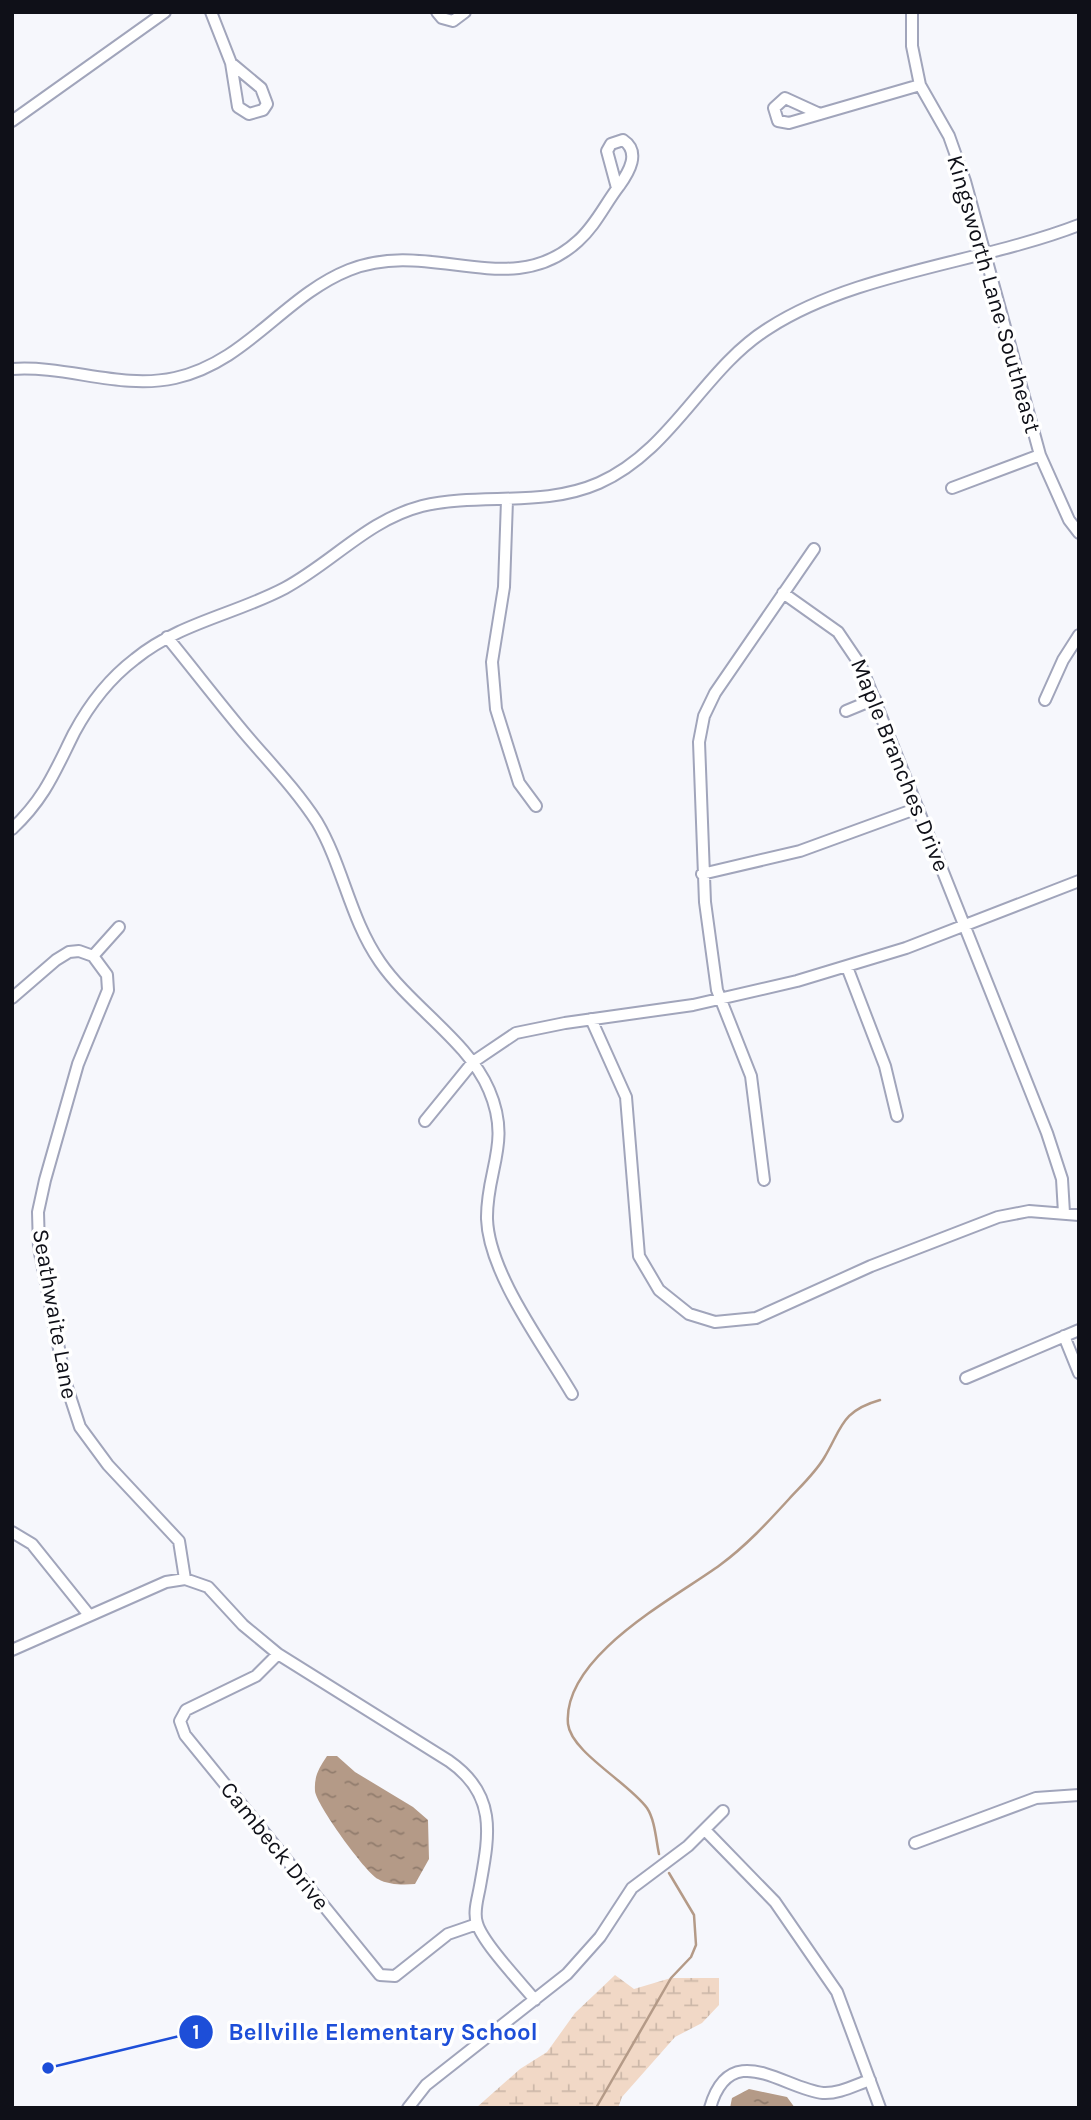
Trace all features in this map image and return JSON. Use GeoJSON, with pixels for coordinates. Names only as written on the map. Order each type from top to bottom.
{"type":"FeatureCollection","features":[{"type":"Feature","properties":{"kind":"street"},"geometry":{"type":"LineString","coordinates":[[12,121],[165,12]]}},
{"type":"Feature","properties":{"kind":"street"},"geometry":{"type":"LineString","coordinates":[[211,12],[231,63],[238,107],[244,113],[259,113],[267,104],[264,92],[231,63]]}},
{"type":"Feature","properties":{"kind":"street"},"geometry":{"type":"LineString","coordinates":[[437,12],[442,18],[453,21],[465,12]]}},
{"type":"Feature","properties":{"kind":"street","name":"Kingsworth Lane Southeast"},"geometry":{"type":"LineString","coordinates":[[912,12],[912,46],[920,85],[949,136],[986,254],[1040,455],[1069,520],[1079,533]]}},
{"type":"Feature","properties":{"kind":"street"},"geometry":{"type":"LineString","coordinates":[[820,114],[920,85]]}},
{"type":"Feature","properties":{"kind":"street"},"geometry":{"type":"LineString","coordinates":[[12,369],[49,369],[138,382],[188,375],[236,352],[307,292],[353,268],[409,258],[496,270],[546,263],[581,239],[607,206],[617,188]]}},
{"type":"Feature","properties":{"kind":"street"},"geometry":{"type":"LineString","coordinates":[[12,829],[44,795],[75,731],[104,688],[135,658],[167,637],[288,586],[369,529],[394,516],[439,503],[567,494],[598,483],[625,468],[658,442],[752,340],[776,323],[834,297],[1079,225]]}},
{"type":"Feature","properties":{"kind":"street"},"geometry":{"type":"LineString","coordinates":[[952,488],[1040,455]]}},
{"type":"Feature","properties":{"kind":"street"},"geometry":{"type":"LineString","coordinates":[[507,500],[504,587],[492,662],[496,709],[520,783],[536,806]]}},
{"type":"Feature","properties":{"kind":"street"},"geometry":{"type":"LineString","coordinates":[[764,1180],[751,1076],[720,1000],[702,874],[699,761],[702,723],[715,693],[814,549]]}},
{"type":"Feature","properties":{"kind":"street","name":"Maple Branches Drive"},"geometry":{"type":"LineString","coordinates":[[783,593],[828,623],[847,642],[875,699],[1053,1150],[1062,1179],[1064,1213]]}},
{"type":"Feature","properties":{"kind":"street"},"geometry":{"type":"LineString","coordinates":[[1045,700],[1063,660],[1079,635]]}},
{"type":"Feature","properties":{"kind":"street"},"geometry":{"type":"LineString","coordinates":[[167,637],[310,812],[330,848],[358,923],[382,965],[425,1014],[473,1062],[493,1100],[499,1126],[499,1151],[487,1213],[495,1260],[572,1394]]}},
{"type":"Feature","properties":{"kind":"street"},"geometry":{"type":"LineString","coordinates":[[846,711],[875,699]]}},
{"type":"Feature","properties":{"kind":"street"},"geometry":{"type":"LineString","coordinates":[[702,874],[800,851],[918,808]]}},
{"type":"Feature","properties":{"kind":"street"},"geometry":{"type":"LineString","coordinates":[[425,1121],[473,1062],[516,1033],[720,1000],[847,967],[965,926],[1079,881]]}},
{"type":"Feature","properties":{"kind":"street"},"geometry":{"type":"LineString","coordinates":[[12,998],[62,955],[79,951],[93,956],[119,927]]}},
{"type":"Feature","properties":{"kind":"street","name":"Seathwaite Lane"},"geometry":{"type":"LineString","coordinates":[[93,956],[107,975],[108,990],[73,1078],[45,1180],[38,1212],[39,1248],[66,1384],[80,1427],[100,1456],[179,1541],[185,1579]]}},
{"type":"Feature","properties":{"kind":"street"},"geometry":{"type":"LineString","coordinates":[[847,967],[886,1066],[897,1116]]}},
{"type":"Feature","properties":{"kind":"street"},"geometry":{"type":"LineString","coordinates":[[591,1020],[625,1097],[639,1256],[659,1290],[689,1314],[715,1322],[756,1318],[871,1266],[990,1219],[1029,1211],[1079,1216]]}},
{"type":"Feature","properties":{"kind":"street"},"geometry":{"type":"LineString","coordinates":[[967,1378],[1079,1330]]}},
{"type":"Feature","properties":{"kind":"street"},"geometry":{"type":"LineString","coordinates":[[1064,1336],[1079,1373]]}},
{"type":"Feature","properties":{"kind":"street"},"geometry":{"type":"LineString","coordinates":[[12,1532],[32,1544],[89,1615]]}},
{"type":"Feature","properties":{"kind":"street"},"geometry":{"type":"LineString","coordinates":[[12,1650],[166,1582],[185,1579],[214,1591],[243,1625],[278,1654],[449,1761],[474,1784],[484,1805],[489,1837],[477,1905],[477,1924],[535,2000]]}},
{"type":"Feature","properties":{"kind":"street","name":"Cambeck Drive"},"geometry":{"type":"LineString","coordinates":[[278,1654],[256,1676],[186,1710],[180,1721],[185,1735],[380,1975],[395,1976],[448,1934],[477,1924]]}},
{"type":"Feature","properties":{"kind":"street"},"geometry":{"type":"LineString","coordinates":[[915,1843],[1036,1798],[1079,1795]]}},
{"type":"Feature","properties":{"kind":"street"},"geometry":{"type":"LineString","coordinates":[[408,2108],[426,2085],[567,1974],[594,1945],[632,1888],[705,1830],[723,1811]]}},
{"type":"Feature","properties":{"kind":"street"},"geometry":{"type":"LineString","coordinates":[[705,1830],[775,1902],[816,1959],[840,1998],[880,2108]]}},
{"type":"Feature","properties":{"kind":"street"},"geometry":{"type":"LineString","coordinates":[[710,2108],[721,2086],[743,2072],[762,2071],[822,2093],[839,2091],[870,2080]]}},
{"type":"Feature","properties":{"kind":"green space"},"geometry":{"type":"Polygon","coordinates":[[[615,1975],[634,1989],[671,1978],[719,1978],[719,2005],[702,2023],[675,2037],[622,2097],[618,2108],[476,2108],[520,2069],[547,2052],[575,2013],[615,1975]]]}},
{"type":"Feature","properties":{"kind":"water"},"geometry":{"type":"Polygon","coordinates":[[[327,1756],[337,1756],[355,1772],[413,1807],[428,1820],[429,1859],[415,1884],[391,1883],[378,1879],[353,1852],[332,1823],[315,1791],[318,1772],[327,1756]]]}},
{"type":"Feature","properties":{"kind":"water"},"geometry":{"type":"Polygon","coordinates":[[[749,2089],[787,2097],[795,2108],[730,2108],[732,2098],[749,2089]]]}},
{"type":"Feature","properties":{"kind":"waterway"},"geometry":{"type":"LineString","coordinates":[[659,1854],[654,1824],[647,1808],[590,1756],[572,1735],[568,1724],[571,1699],[583,1675],[602,1653],[625,1631],[720,1565],[748,1542],[816,1469],[850,1415],[857,1409],[880,1400]]}},
{"type":"Feature","properties":{"kind":"waterway"},"geometry":{"type":"LineString","coordinates":[[596,2108],[671,1978],[691,1957],[696,1945],[694,1915],[669,1873]]}},
{"type":"Feature","properties":{"kind":"place","name":"Bellville Elementary School"},"geometry":{"type":"Point","coordinates":[48,2068]}}]}
